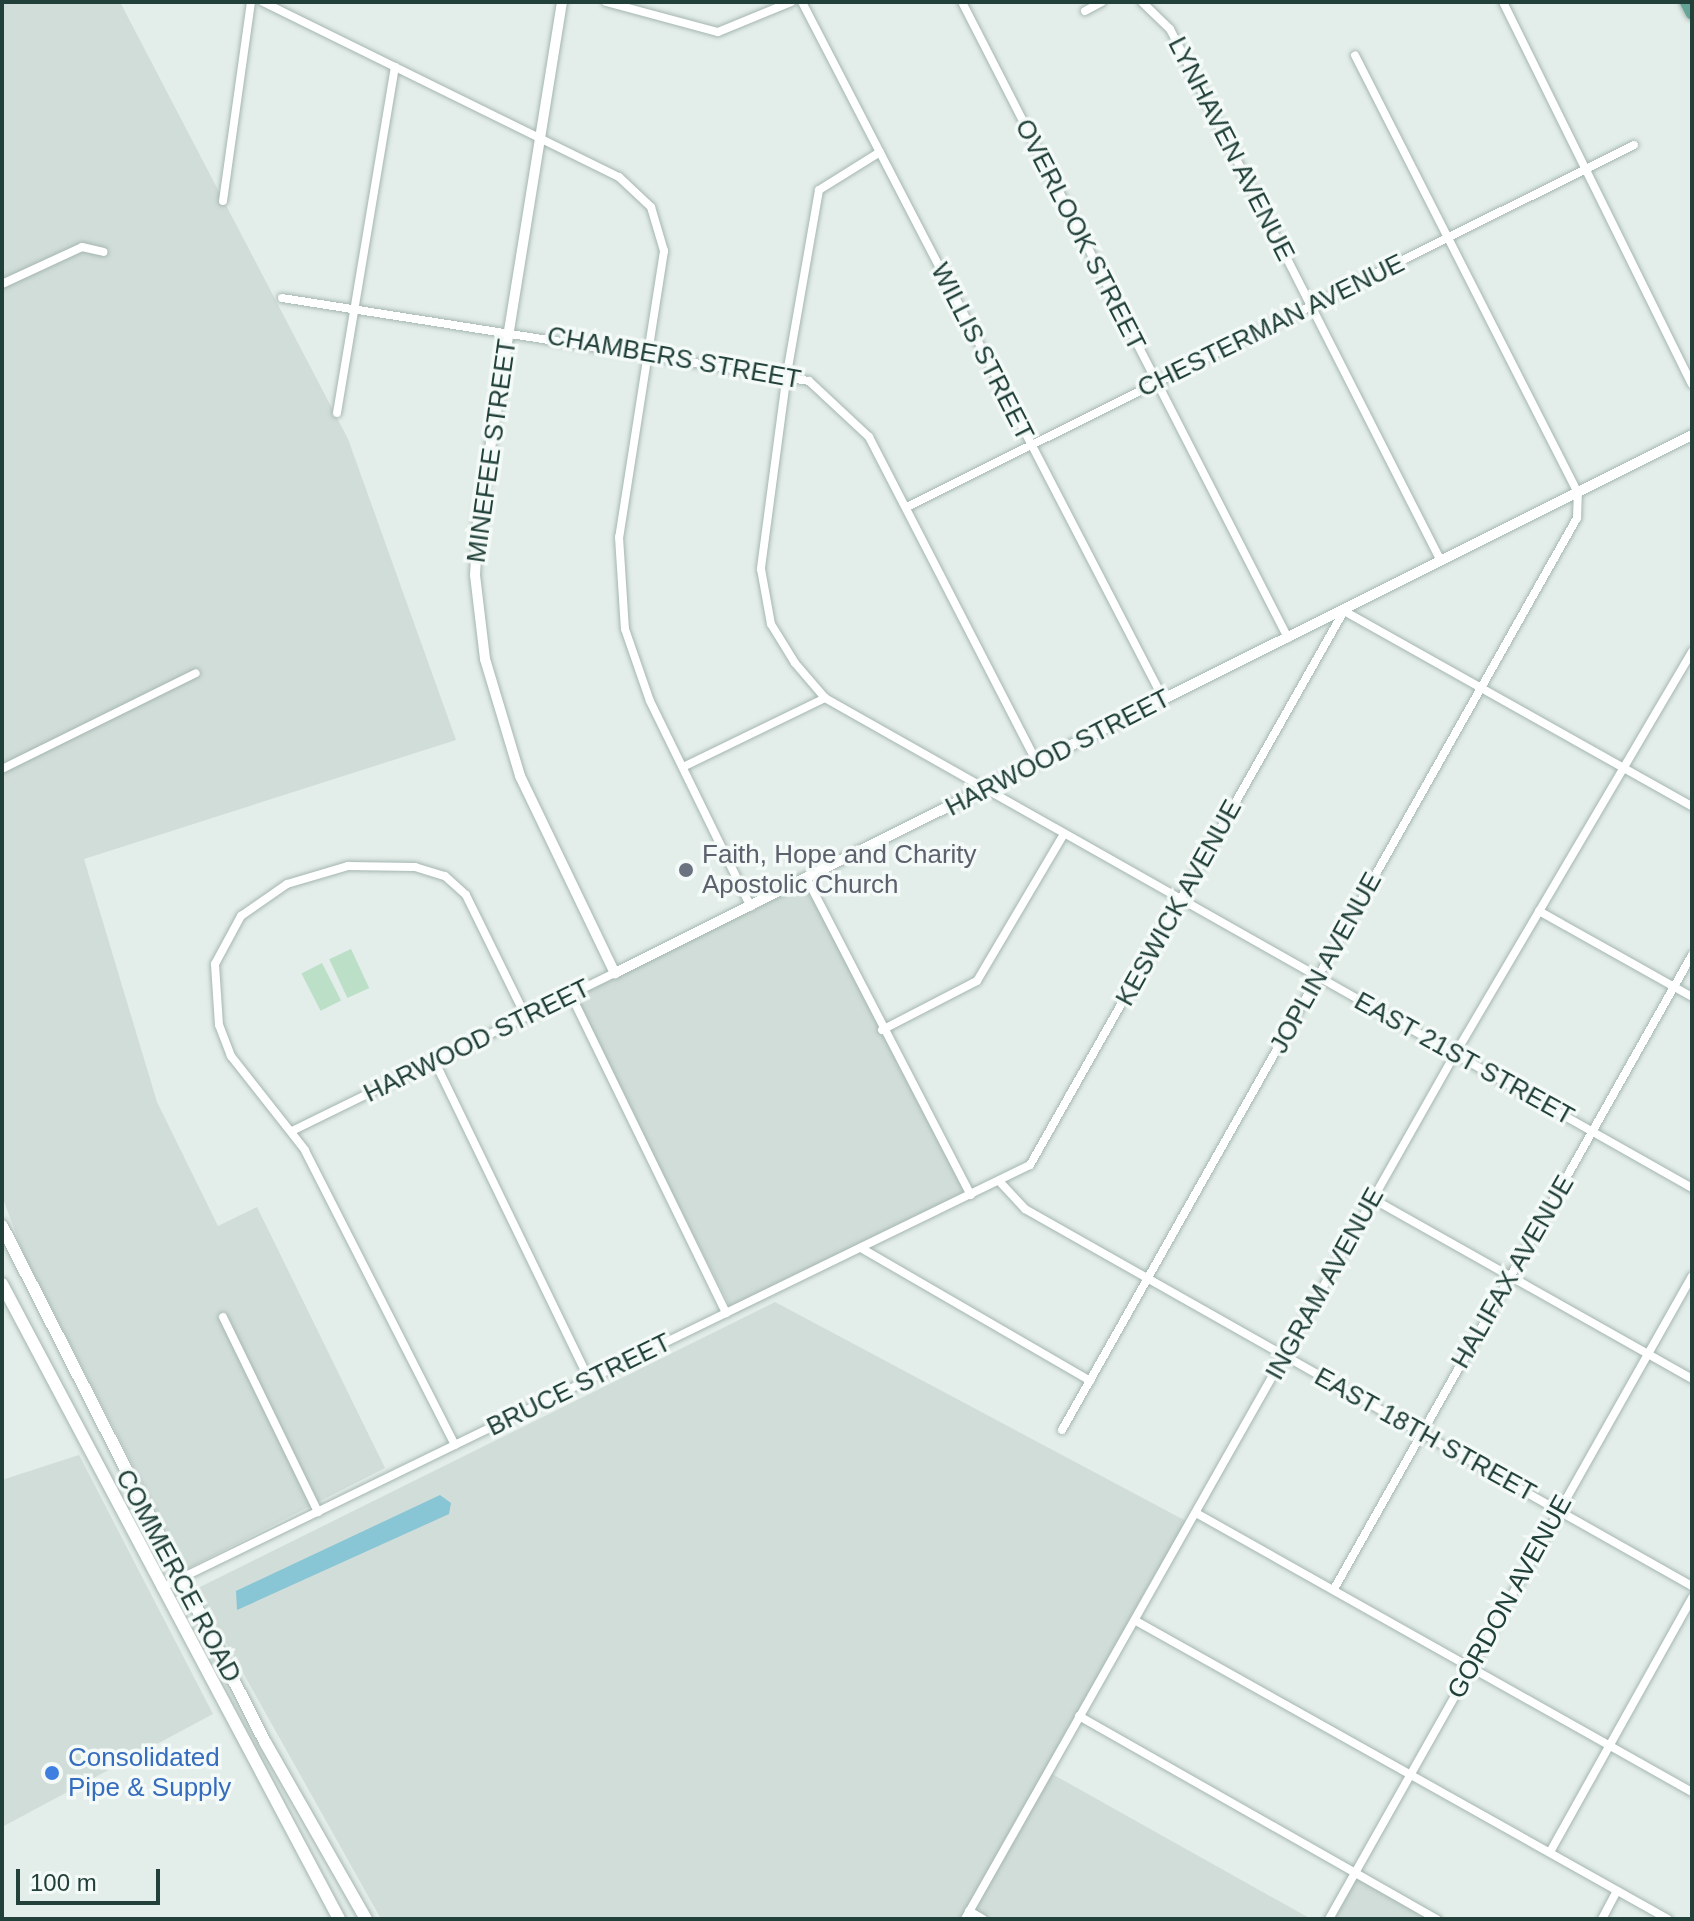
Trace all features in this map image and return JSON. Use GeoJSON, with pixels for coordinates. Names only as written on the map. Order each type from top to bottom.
{"type":"FeatureCollection","features":[{"type":"Feature","properties":{"kind":"main road"},"geometry":{"type":"LineString","coordinates":[[1686,2],[1692,14]]}},
{"type":"Feature","properties":{"kind":"main road","name":"COMMERCE ROAD"},"geometry":{"type":"LineString","coordinates":[[2,1226],[180,1579],[366,1919]]}},
{"type":"Feature","properties":{"kind":"main road","name":"COMMERCE ROAD"},"geometry":{"type":"LineString","coordinates":[[2,1284],[159,1589],[339,1919]]}},
{"type":"Feature","properties":{"kind":"street"},"geometry":{"type":"LineString","coordinates":[[223,201],[251,2]]}},
{"type":"Feature","properties":{"kind":"street"},"geometry":{"type":"LineString","coordinates":[[263,2],[538,135],[634,187],[663,241],[619,537],[619,586],[636,667],[751,907]]}},
{"type":"Feature","properties":{"kind":"street","name":"MINEFEE STREET"},"geometry":{"type":"LineString","coordinates":[[562,2],[538,135],[477,533],[485,659],[528,799],[615,973]]}},
{"type":"Feature","properties":{"kind":"street"},"geometry":{"type":"LineString","coordinates":[[606,2],[718,32],[791,2]]}},
{"type":"Feature","properties":{"kind":"street","name":"WILLIS STREET"},"geometry":{"type":"LineString","coordinates":[[802,2],[1164,700]]}},
{"type":"Feature","properties":{"kind":"street","name":"OVERLOOK STREET"},"geometry":{"type":"LineString","coordinates":[[962,2],[1155,384],[1288,638]]}},
{"type":"Feature","properties":{"kind":"street"},"geometry":{"type":"LineString","coordinates":[[1085,11],[1102,2]]}},
{"type":"Feature","properties":{"kind":"street","name":"LYNHAVEN AVENUE"},"geometry":{"type":"LineString","coordinates":[[1142,2],[1170,29],[1441,561]]}},
{"type":"Feature","properties":{"kind":"street"},"geometry":{"type":"LineString","coordinates":[[1503,2],[1692,384]]}},
{"type":"Feature","properties":{"kind":"street"},"geometry":{"type":"LineString","coordinates":[[1355,56],[1578,493]]}},
{"type":"Feature","properties":{"kind":"street"},"geometry":{"type":"LineString","coordinates":[[337,413],[395,67]]}},
{"type":"Feature","properties":{"kind":"street","name":"CHESTERMAN AVENUE"},"geometry":{"type":"LineString","coordinates":[[907,507],[1634,145]]}},
{"type":"Feature","properties":{"kind":"street"},"geometry":{"type":"LineString","coordinates":[[683,767],[825,698],[777,637],[763,583],[763,532],[819,190],[880,152]]}},
{"type":"Feature","properties":{"kind":"street"},"geometry":{"type":"LineString","coordinates":[[2,284],[82,247],[103,252]]}},
{"type":"Feature","properties":{"kind":"street","name":"CHAMBERS STREET"},"geometry":{"type":"LineString","coordinates":[[282,298],[357,305],[787,373],[815,384],[860,424],[907,507],[1038,764]]}},
{"type":"Feature","properties":{"kind":"street","name":"HARWOOD STREET"},"geometry":{"type":"LineString","coordinates":[[292,1131],[751,907],[1692,435]]}},
{"type":"Feature","properties":{"kind":"street","name":"JOPLIN AVENUE"},"geometry":{"type":"LineString","coordinates":[[1062,1430],[1577,518],[1578,493]]}},
{"type":"Feature","properties":{"kind":"street"},"geometry":{"type":"LineString","coordinates":[[1344,611],[1692,806]]}},
{"type":"Feature","properties":{"kind":"street","name":"KESWICK AVENUE"},"geometry":{"type":"LineString","coordinates":[[999,1181],[1034,1161],[1344,611]]}},
{"type":"Feature","properties":{"kind":"street","name":"INGRAM AVENUE"},"geometry":{"type":"LineString","coordinates":[[967,1915],[1455,1054],[1692,652]]}},
{"type":"Feature","properties":{"kind":"street"},"geometry":{"type":"LineString","coordinates":[[2,769],[196,673]]}},
{"type":"Feature","properties":{"kind":"street","name":"EAST 21ST STREET"},"geometry":{"type":"LineString","coordinates":[[825,698],[1692,1188]]}},
{"type":"Feature","properties":{"kind":"street"},"geometry":{"type":"LineString","coordinates":[[882,1030],[977,981],[1064,834]]}},
{"type":"Feature","properties":{"kind":"street"},"geometry":{"type":"LineString","coordinates":[[455,1445],[292,1131],[231,1056],[219,1025],[215,964],[225,940],[262,897],[313,874],[415,867],[445,876],[466,895],[526,1017]]}},
{"type":"Feature","properties":{"kind":"street"},"geometry":{"type":"LineString","coordinates":[[807,879],[882,1030],[971,1195]]}},
{"type":"Feature","properties":{"kind":"street"},"geometry":{"type":"LineString","coordinates":[[1539,911],[1692,997]]}},
{"type":"Feature","properties":{"kind":"street","name":"HALIFAX AVENUE"},"geometry":{"type":"LineString","coordinates":[[1334,1589],[1692,955]]}},
{"type":"Feature","properties":{"kind":"street"},"geometry":{"type":"LineString","coordinates":[[571,995],[726,1313]]}},
{"type":"Feature","properties":{"kind":"street"},"geometry":{"type":"LineString","coordinates":[[435,1062],[590,1381]]}},
{"type":"Feature","properties":{"kind":"street","name":"BRUCE STREET"},"geometry":{"type":"LineString","coordinates":[[159,1589],[999,1181]]}},
{"type":"Feature","properties":{"kind":"street","name":"EAST 18TH STREET"},"geometry":{"type":"LineString","coordinates":[[999,1181],[1025,1209],[1692,1586]]}},
{"type":"Feature","properties":{"kind":"street"},"geometry":{"type":"LineString","coordinates":[[1373,1199],[1692,1379]]}},
{"type":"Feature","properties":{"kind":"street"},"geometry":{"type":"LineString","coordinates":[[861,1248],[1090,1381]]}},
{"type":"Feature","properties":{"kind":"street","name":"GORDON AVENUE"},"geometry":{"type":"LineString","coordinates":[[1329,1919],[1692,1276]]}},
{"type":"Feature","properties":{"kind":"street"},"geometry":{"type":"LineString","coordinates":[[223,1317],[318,1512]]}},
{"type":"Feature","properties":{"kind":"street"},"geometry":{"type":"LineString","coordinates":[[1196,1513],[1692,1792]]}},
{"type":"Feature","properties":{"kind":"street"},"geometry":{"type":"LineString","coordinates":[[1550,1852],[1692,1598]]}},
{"type":"Feature","properties":{"kind":"street"},"geometry":{"type":"LineString","coordinates":[[1136,1621],[1668,1919]]}},
{"type":"Feature","properties":{"kind":"street"},"geometry":{"type":"LineString","coordinates":[[1079,1716],[1437,1919]]}},
{"type":"Feature","properties":{"kind":"street"},"geometry":{"type":"LineString","coordinates":[[1602,1919],[1617,1891]]}},
{"type":"Feature","properties":{"kind":"street"},"geometry":{"type":"LineString","coordinates":[[967,1915],[983,1919]]}},
{"type":"Feature","properties":{"kind":"shaded area"},"geometry":{"type":"Polygon","coordinates":[[[2,2],[120,2],[348,439],[456,740],[84,859],[157,1102],[218,1226],[257,1207],[385,1468],[187,1569],[24,1255],[2,1196],[2,2]]]}},
{"type":"Feature","properties":{"kind":"shaded area"},"geometry":{"type":"Polygon","coordinates":[[[807,878],[969,1195],[734,1315],[573,997],[807,878]]]}},
{"type":"Feature","properties":{"kind":"shaded area"},"geometry":{"type":"Polygon","coordinates":[[[775,1302],[1186,1521],[1045,1770],[1311,1919],[381,1919],[196,1589],[775,1302]]]}},
{"type":"Feature","properties":{"kind":"shaded area"},"geometry":{"type":"Polygon","coordinates":[[[79,1455],[213,1714],[2,1827],[2,1480],[79,1455]]]}},
{"type":"Feature","properties":{"kind":"shaded area"},"geometry":{"type":"Polygon","coordinates":[[[1356,1873],[1438,1919],[1330,1919],[1356,1873]]]}},
{"type":"Feature","properties":{"kind":"green space"},"geometry":{"type":"Polygon","coordinates":[[[351,949],[369,988],[347,998],[329,959],[351,949]]]}},
{"type":"Feature","properties":{"kind":"green space"},"geometry":{"type":"Polygon","coordinates":[[[322,963],[341,1000],[321,1011],[302,973],[322,963]]]}},
{"type":"Feature","properties":{"kind":"water"},"geometry":{"type":"Polygon","coordinates":[[[440,1495],[451,1503],[449,1514],[237,1610],[236,1591],[440,1495]]]}},
{"type":"Feature","properties":{"kind":"place","name":"Faith, Hope and Charity Apostolic Church"},"geometry":{"type":"Point","coordinates":[686,870]}},
{"type":"Feature","properties":{"kind":"place","name":"Consolidated Pipe & Supply"},"geometry":{"type":"Point","coordinates":[52,1773]}}]}
